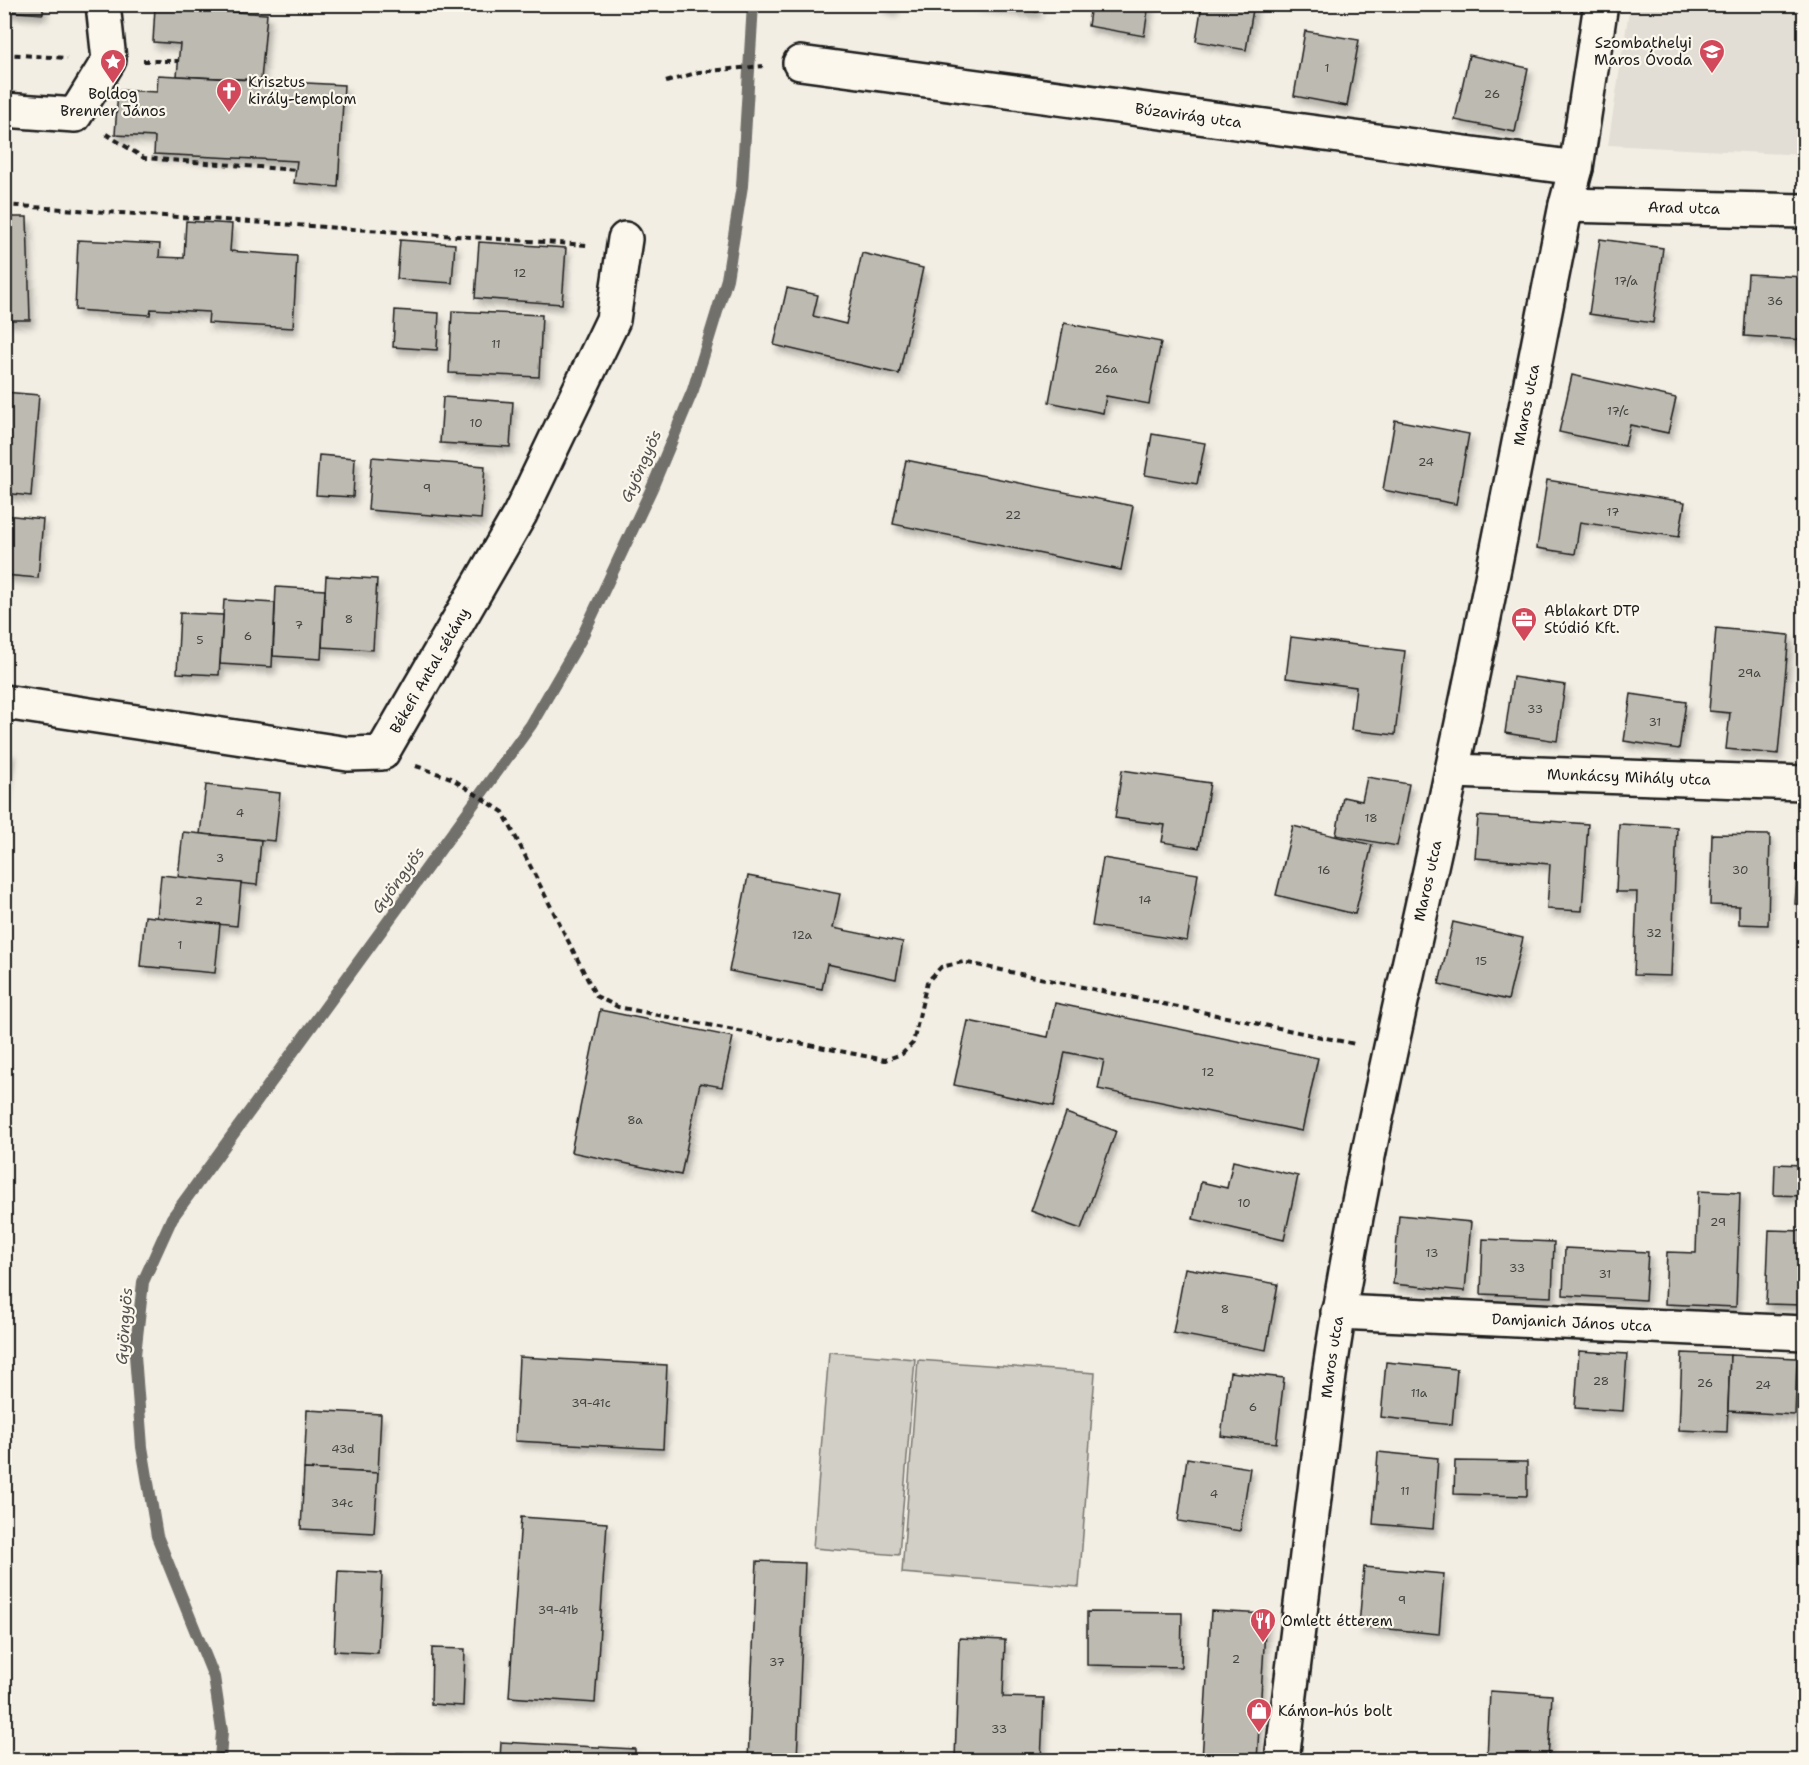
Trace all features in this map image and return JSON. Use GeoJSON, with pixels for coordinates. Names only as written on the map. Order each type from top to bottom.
{"type":"FeatureCollection","features":[{"type":"Feature","properties":{"kind":"street"},"geometry":{"type":"LineString","coordinates":[[4,110],[75,115],[109,60],[103,4]]}},
{"type":"Feature","properties":{"kind":"street","name":"Maros utca"},"geometry":{"type":"LineString","coordinates":[[1282,1761],[1338,1312],[1391,1051],[1452,771],[1566,205],[1576,168],[1601,4]]}},
{"type":"Feature","properties":{"kind":"street","name":"Búzavirág utca"},"geometry":{"type":"LineString","coordinates":[[800,63],[1576,168]]}},
{"type":"Feature","properties":{"kind":"street","name":"Arad utca"},"geometry":{"type":"LineString","coordinates":[[1566,205],[1804,211]]}},
{"type":"Feature","properties":{"kind":"street","name":"Békefi Antal sétány"},"geometry":{"type":"LineString","coordinates":[[4,702],[348,754],[382,753],[520,514],[603,342],[613,320],[625,244]]}},
{"type":"Feature","properties":{"kind":"street","name":"Munkácsy Mihály utca"},"geometry":{"type":"LineString","coordinates":[[1452,771],[1804,783]]}},
{"type":"Feature","properties":{"kind":"street","name":"Damjanich János utca"},"geometry":{"type":"LineString","coordinates":[[1338,1312],[1804,1333]]}},
{"type":"Feature","properties":{"kind":"path"},"geometry":{"type":"LineString","coordinates":[[666,82],[699,72],[800,63]]}},
{"type":"Feature","properties":{"kind":"path"},"geometry":{"type":"LineString","coordinates":[[75,115],[144,158],[296,170]]}},
{"type":"Feature","properties":{"kind":"path"},"geometry":{"type":"LineString","coordinates":[[4,205],[625,244]]}},
{"type":"Feature","properties":{"kind":"path"},"geometry":{"type":"LineString","coordinates":[[451,778],[503,812],[596,996],[618,1007],[885,1060],[902,1054],[913,1043],[927,982],[941,967],[963,962],[1391,1051]]}},
{"type":"Feature","properties":{"kind":"shaded area","name":"Szombathelyi Maros Óvoda"},"geometry":{"type":"Polygon","coordinates":[[[1630,4],[1804,5],[1804,155],[1608,145],[1630,4]]]}},
{"type":"Feature","properties":{"kind":"shaded area"},"geometry":{"type":"Polygon","coordinates":[[[829,1352],[915,1359],[899,1555],[813,1548],[829,1352]]]}},
{"type":"Feature","properties":{"kind":"shaded area"},"geometry":{"type":"Polygon","coordinates":[[[918,1360],[1095,1373],[1079,1587],[902,1573],[918,1360]]]}},
{"type":"Feature","properties":{"kind":"building"},"geometry":{"type":"Polygon","coordinates":[[[4,4],[43,4],[43,14],[4,11],[4,4]]]}},
{"type":"Feature","properties":{"kind":"building"},"geometry":{"type":"Polygon","coordinates":[[[879,4],[895,4],[892,11],[879,4]]]}},
{"type":"Feature","properties":{"kind":"building"},"geometry":{"type":"Polygon","coordinates":[[[974,4],[1038,4],[1037,12],[974,4]]]}},
{"type":"Feature","properties":{"kind":"building"},"geometry":{"type":"Polygon","coordinates":[[[1091,4],[1149,4],[1144,36],[1088,26],[1091,4]]]}},
{"type":"Feature","properties":{"kind":"building"},"geometry":{"type":"Polygon","coordinates":[[[1202,4],[1254,4],[1246,50],[1196,41],[1202,4]]]}},
{"type":"Feature","properties":{"kind":"building"},"geometry":{"type":"Polygon","coordinates":[[[155,7],[267,14],[261,80],[177,76],[180,44],[153,42],[155,7]]]}},
{"type":"Feature","properties":{"kind":"building"},"geometry":{"type":"Polygon","coordinates":[[[1305,31],[1359,40],[1347,106],[1294,96],[1305,31]]]}},
{"type":"Feature","properties":{"kind":"building"},"geometry":{"type":"Polygon","coordinates":[[[1469,55],[1528,68],[1515,132],[1455,120],[1469,55]]]}},
{"type":"Feature","properties":{"kind":"building","name":"Krisztus király-templom"},"geometry":{"type":"Polygon","coordinates":[[[158,75],[344,85],[338,187],[294,183],[297,161],[154,154],[155,137],[115,135],[118,90],[157,92],[158,75]]]}},
{"type":"Feature","properties":{"kind":"building"},"geometry":{"type":"Polygon","coordinates":[[[4,217],[27,217],[30,320],[4,320],[4,217]]]}},
{"type":"Feature","properties":{"kind":"building"},"geometry":{"type":"Polygon","coordinates":[[[186,221],[232,224],[230,251],[297,256],[293,328],[208,323],[209,312],[151,309],[150,315],[75,310],[78,240],[160,244],[159,257],[184,258],[186,221]]]}},
{"type":"Feature","properties":{"kind":"building"},"geometry":{"type":"Polygon","coordinates":[[[1600,239],[1663,248],[1653,323],[1589,314],[1600,239]]]}},
{"type":"Feature","properties":{"kind":"building"},"geometry":{"type":"Polygon","coordinates":[[[400,240],[455,244],[452,283],[397,279],[400,240]]]}},
{"type":"Feature","properties":{"kind":"building"},"geometry":{"type":"Polygon","coordinates":[[[479,242],[566,248],[562,304],[475,298],[479,242]]]}},
{"type":"Feature","properties":{"kind":"building"},"geometry":{"type":"Polygon","coordinates":[[[862,253],[923,268],[899,374],[774,345],[787,288],[818,295],[813,316],[846,324],[862,253]]]}},
{"type":"Feature","properties":{"kind":"building"},"geometry":{"type":"Polygon","coordinates":[[[1748,274],[1804,277],[1804,340],[1744,336],[1748,274]]]}},
{"type":"Feature","properties":{"kind":"building"},"geometry":{"type":"Polygon","coordinates":[[[395,310],[439,313],[437,350],[393,347],[395,310]]]}},
{"type":"Feature","properties":{"kind":"building"},"geometry":{"type":"Polygon","coordinates":[[[452,311],[542,315],[539,377],[449,373],[452,311]]]}},
{"type":"Feature","properties":{"kind":"building"},"geometry":{"type":"Polygon","coordinates":[[[1064,323],[1161,342],[1149,404],[1106,396],[1103,413],[1049,402],[1064,323]]]}},
{"type":"Feature","properties":{"kind":"building"},"geometry":{"type":"Polygon","coordinates":[[[1572,375],[1676,398],[1668,433],[1630,425],[1625,446],[1559,432],[1572,375]]]}},
{"type":"Feature","properties":{"kind":"building"},"geometry":{"type":"Polygon","coordinates":[[[4,392],[39,395],[31,496],[4,493],[4,392]]]}},
{"type":"Feature","properties":{"kind":"building"},"geometry":{"type":"Polygon","coordinates":[[[443,397],[513,402],[510,447],[440,443],[443,397]]]}},
{"type":"Feature","properties":{"kind":"building"},"geometry":{"type":"Polygon","coordinates":[[[1395,420],[1469,434],[1456,504],[1383,490],[1395,420]]]}},
{"type":"Feature","properties":{"kind":"building"},"geometry":{"type":"Polygon","coordinates":[[[1152,434],[1205,443],[1197,484],[1145,475],[1152,434]]]}},
{"type":"Feature","properties":{"kind":"building"},"geometry":{"type":"Polygon","coordinates":[[[319,455],[355,458],[353,497],[316,495],[319,455]]]}},
{"type":"Feature","properties":{"kind":"building"},"geometry":{"type":"Polygon","coordinates":[[[372,457],[485,466],[481,519],[368,510],[372,457]]]}},
{"type":"Feature","properties":{"kind":"building"},"geometry":{"type":"Polygon","coordinates":[[[906,460],[1133,506],[1121,570],[893,524],[906,460]]]}},
{"type":"Feature","properties":{"kind":"building"},"geometry":{"type":"Polygon","coordinates":[[[1547,480],[1685,502],[1679,537],[1580,522],[1575,554],[1537,548],[1547,480]]]}},
{"type":"Feature","properties":{"kind":"building"},"geometry":{"type":"Polygon","coordinates":[[[4,515],[43,519],[38,578],[4,575],[4,515]]]}},
{"type":"Feature","properties":{"kind":"building"},"geometry":{"type":"Polygon","coordinates":[[[326,576],[377,579],[373,650],[322,647],[326,576]]]}},
{"type":"Feature","properties":{"kind":"building"},"geometry":{"type":"Polygon","coordinates":[[[276,587],[325,590],[321,659],[273,656],[276,587]]]}},
{"type":"Feature","properties":{"kind":"building"},"geometry":{"type":"Polygon","coordinates":[[[224,600],[275,603],[272,667],[220,664],[224,600]]]}},
{"type":"Feature","properties":{"kind":"building"},"geometry":{"type":"Polygon","coordinates":[[[180,613],[223,615],[219,675],[177,673],[180,613]]]}},
{"type":"Feature","properties":{"kind":"building"},"geometry":{"type":"Polygon","coordinates":[[[1716,628],[1789,635],[1778,754],[1726,749],[1730,713],[1709,711],[1716,628]]]}},
{"type":"Feature","properties":{"kind":"building"},"geometry":{"type":"Polygon","coordinates":[[[1291,637],[1405,651],[1395,735],[1351,730],[1356,687],[1286,678],[1291,637]]]}},
{"type":"Feature","properties":{"kind":"building"},"geometry":{"type":"Polygon","coordinates":[[[1513,677],[1565,685],[1557,741],[1505,733],[1513,677]]]}},
{"type":"Feature","properties":{"kind":"building"},"geometry":{"type":"Polygon","coordinates":[[[1631,694],[1686,702],[1679,749],[1624,741],[1631,694]]]}},
{"type":"Feature","properties":{"kind":"building"},"geometry":{"type":"Polygon","coordinates":[[[4,751],[11,752],[4,799],[4,751]]]}},
{"type":"Feature","properties":{"kind":"building"},"geometry":{"type":"Polygon","coordinates":[[[1122,770],[1210,783],[1199,848],[1162,842],[1165,825],[1115,818],[1122,770]]]}},
{"type":"Feature","properties":{"kind":"building"},"geometry":{"type":"Polygon","coordinates":[[[1367,777],[1409,784],[1397,846],[1336,835],[1343,797],[1362,801],[1367,777]]]}},
{"type":"Feature","properties":{"kind":"building"},"geometry":{"type":"Polygon","coordinates":[[[206,785],[280,793],[275,841],[200,834],[206,785]]]}},
{"type":"Feature","properties":{"kind":"building"},"geometry":{"type":"Polygon","coordinates":[[[1478,816],[1588,824],[1582,911],[1547,909],[1550,864],[1475,858],[1478,816]]]}},
{"type":"Feature","properties":{"kind":"building"},"geometry":{"type":"Polygon","coordinates":[[[1619,824],[1677,827],[1671,976],[1634,975],[1637,892],[1616,892],[1619,824]]]}},
{"type":"Feature","properties":{"kind":"building"},"geometry":{"type":"Polygon","coordinates":[[[1293,826],[1372,845],[1355,914],[1276,895],[1293,826]]]}},
{"type":"Feature","properties":{"kind":"building"},"geometry":{"type":"Polygon","coordinates":[[[1800,828],[1804,828],[1804,905],[1795,904],[1800,828]]]}},
{"type":"Feature","properties":{"kind":"building"},"geometry":{"type":"Polygon","coordinates":[[[183,832],[261,840],[257,885],[178,877],[183,832]]]}},
{"type":"Feature","properties":{"kind":"building"},"geometry":{"type":"Polygon","coordinates":[[[1712,834],[1770,835],[1768,925],[1739,924],[1739,906],[1710,905],[1712,834]]]}},
{"type":"Feature","properties":{"kind":"building"},"geometry":{"type":"Polygon","coordinates":[[[1103,858],[1198,874],[1187,941],[1092,926],[1103,858]]]}},
{"type":"Feature","properties":{"kind":"building"},"geometry":{"type":"Polygon","coordinates":[[[161,875],[241,883],[237,926],[157,918],[161,875]]]}},
{"type":"Feature","properties":{"kind":"building"},"geometry":{"type":"Polygon","coordinates":[[[748,876],[840,894],[833,928],[903,942],[896,979],[827,964],[822,989],[729,971],[748,876]]]}},
{"type":"Feature","properties":{"kind":"building"},"geometry":{"type":"Polygon","coordinates":[[[145,916],[220,924],[215,973],[140,966],[145,916]]]}},
{"type":"Feature","properties":{"kind":"building"},"geometry":{"type":"Polygon","coordinates":[[[1453,922],[1523,938],[1508,1000],[1439,984],[1453,922]]]}},
{"type":"Feature","properties":{"kind":"building"},"geometry":{"type":"Polygon","coordinates":[[[1055,1003],[1318,1058],[1302,1131],[1098,1089],[1104,1060],[1065,1052],[1054,1106],[954,1085],[968,1021],[1048,1037],[1055,1003]]]}},
{"type":"Feature","properties":{"kind":"building"},"geometry":{"type":"Polygon","coordinates":[[[600,1010],[733,1037],[722,1087],[700,1083],[681,1175],[571,1152],[600,1010]]]}},
{"type":"Feature","properties":{"kind":"building"},"geometry":{"type":"Polygon","coordinates":[[[1066,1113],[1116,1131],[1081,1229],[1031,1211],[1066,1113]]]}},
{"type":"Feature","properties":{"kind":"building"},"geometry":{"type":"Polygon","coordinates":[[[1233,1161],[1298,1176],[1284,1240],[1193,1219],[1201,1182],[1227,1188],[1233,1161]]]}},
{"type":"Feature","properties":{"kind":"building"},"geometry":{"type":"Polygon","coordinates":[[[1775,1164],[1804,1165],[1804,1196],[1774,1195],[1775,1164]]]}},
{"type":"Feature","properties":{"kind":"building"},"geometry":{"type":"Polygon","coordinates":[[[1698,1191],[1740,1193],[1736,1307],[1665,1304],[1667,1252],[1696,1253],[1698,1191]]]}},
{"type":"Feature","properties":{"kind":"building"},"geometry":{"type":"Polygon","coordinates":[[[1399,1215],[1471,1222],[1465,1291],[1393,1284],[1399,1215]]]}},
{"type":"Feature","properties":{"kind":"building"},"geometry":{"type":"Polygon","coordinates":[[[1769,1230],[1804,1231],[1804,1305],[1766,1304],[1769,1230]]]}},
{"type":"Feature","properties":{"kind":"building"},"geometry":{"type":"Polygon","coordinates":[[[1483,1239],[1554,1242],[1552,1297],[1481,1294],[1483,1239]]]}},
{"type":"Feature","properties":{"kind":"building"},"geometry":{"type":"Polygon","coordinates":[[[1565,1248],[1648,1252],[1645,1300],[1563,1295],[1565,1248]]]}},
{"type":"Feature","properties":{"kind":"building"},"geometry":{"type":"Polygon","coordinates":[[[1185,1268],[1278,1284],[1266,1350],[1173,1333],[1185,1268]]]}},
{"type":"Feature","properties":{"kind":"building"},"geometry":{"type":"Polygon","coordinates":[[[1579,1351],[1627,1354],[1623,1411],[1575,1408],[1579,1351]]]}},
{"type":"Feature","properties":{"kind":"building"},"geometry":{"type":"Polygon","coordinates":[[[1682,1353],[1730,1355],[1727,1432],[1679,1430],[1682,1353]]]}},
{"type":"Feature","properties":{"kind":"building"},"geometry":{"type":"Polygon","coordinates":[[[1730,1355],[1797,1358],[1795,1415],[1728,1411],[1730,1355]]]}},
{"type":"Feature","properties":{"kind":"building"},"geometry":{"type":"Polygon","coordinates":[[[519,1357],[667,1365],[663,1449],[515,1441],[519,1357]]]}},
{"type":"Feature","properties":{"kind":"building"},"geometry":{"type":"Polygon","coordinates":[[[1386,1362],[1457,1369],[1452,1425],[1381,1417],[1386,1362]]]}},
{"type":"Feature","properties":{"kind":"building"},"geometry":{"type":"Polygon","coordinates":[[[1230,1372],[1284,1378],[1276,1443],[1221,1436],[1230,1372]]]}},
{"type":"Feature","properties":{"kind":"building"},"geometry":{"type":"Polygon","coordinates":[[[307,1410],[381,1414],[378,1473],[304,1469],[307,1410]]]}},
{"type":"Feature","properties":{"kind":"building"},"geometry":{"type":"Polygon","coordinates":[[[1378,1452],[1438,1458],[1433,1529],[1373,1524],[1378,1452]]]}},
{"type":"Feature","properties":{"kind":"building"},"geometry":{"type":"Polygon","coordinates":[[[1187,1458],[1250,1468],[1240,1531],[1178,1521],[1187,1458]]]}},
{"type":"Feature","properties":{"kind":"building"},"geometry":{"type":"Polygon","coordinates":[[[1455,1461],[1527,1462],[1527,1496],[1454,1494],[1455,1461]]]}},
{"type":"Feature","properties":{"kind":"building"},"geometry":{"type":"Polygon","coordinates":[[[304,1469],[378,1473],[374,1533],[301,1529],[304,1469]]]}},
{"type":"Feature","properties":{"kind":"building"},"geometry":{"type":"Polygon","coordinates":[[[521,1517],[607,1523],[595,1703],[509,1697],[521,1517]]]}},
{"type":"Feature","properties":{"kind":"building"},"geometry":{"type":"Polygon","coordinates":[[[757,1561],[805,1563],[797,1760],[748,1760],[757,1561]]]}},
{"type":"Feature","properties":{"kind":"building"},"geometry":{"type":"Polygon","coordinates":[[[1364,1567],[1444,1574],[1439,1634],[1359,1626],[1364,1567]]]}},
{"type":"Feature","properties":{"kind":"building"},"geometry":{"type":"Polygon","coordinates":[[[338,1571],[382,1573],[378,1653],[334,1651],[338,1571]]]}},
{"type":"Feature","properties":{"kind":"building"},"geometry":{"type":"Polygon","coordinates":[[[1211,1611],[1266,1614],[1257,1760],[1202,1760],[1211,1611]]]}},
{"type":"Feature","properties":{"kind":"building"},"geometry":{"type":"Polygon","coordinates":[[[1087,1612],[1182,1613],[1181,1667],[1087,1665],[1087,1612]]]}},
{"type":"Feature","properties":{"kind":"building"},"geometry":{"type":"Polygon","coordinates":[[[959,1638],[1005,1640],[1003,1697],[1044,1698],[1041,1760],[955,1760],[959,1638]]]}},
{"type":"Feature","properties":{"kind":"building"},"geometry":{"type":"Polygon","coordinates":[[[432,1648],[465,1649],[463,1706],[431,1704],[432,1648]]]}},
{"type":"Feature","properties":{"kind":"building"},"geometry":{"type":"Polygon","coordinates":[[[1490,1691],[1552,1695],[1548,1760],[1487,1760],[1490,1691]]]}},
{"type":"Feature","properties":{"kind":"building"},"geometry":{"type":"Polygon","coordinates":[[[501,1742],[635,1749],[635,1760],[500,1760],[501,1742]]]}},
{"type":"Feature","properties":{"kind":"building"},"geometry":{"type":"Polygon","coordinates":[[[397,1753],[460,1755],[460,1760],[397,1760],[397,1753]]]}},
{"type":"Feature","properties":{"kind":"waterway","name":"Gyöngyös"},"geometry":{"type":"LineString","coordinates":[[220,1760],[222,1731],[214,1677],[157,1536],[142,1447],[135,1355],[143,1282],[172,1218],[531,725],[581,639],[652,488],[693,390],[727,279],[742,186],[753,4]]}},
{"type":"Feature","properties":{"kind":"place","name":"Szombathelyi Maros Óvoda"},"geometry":{"type":"Point","coordinates":[1712,75]}},
{"type":"Feature","properties":{"kind":"place","name":"Boldog Brenner János"},"geometry":{"type":"Point","coordinates":[113,85]}},
{"type":"Feature","properties":{"kind":"place","name":"Krisztus király-templom"},"geometry":{"type":"Point","coordinates":[229,114]}},
{"type":"Feature","properties":{"kind":"place","name":"Ablakart DTP Stúdió Kft."},"geometry":{"type":"Point","coordinates":[1524,643]}},
{"type":"Feature","properties":{"kind":"place","name":"Omlett étterem"},"geometry":{"type":"Point","coordinates":[1263,1644]}},
{"type":"Feature","properties":{"kind":"place","name":"Kámon-hús bolt"},"geometry":{"type":"Point","coordinates":[1259,1734]}}]}
